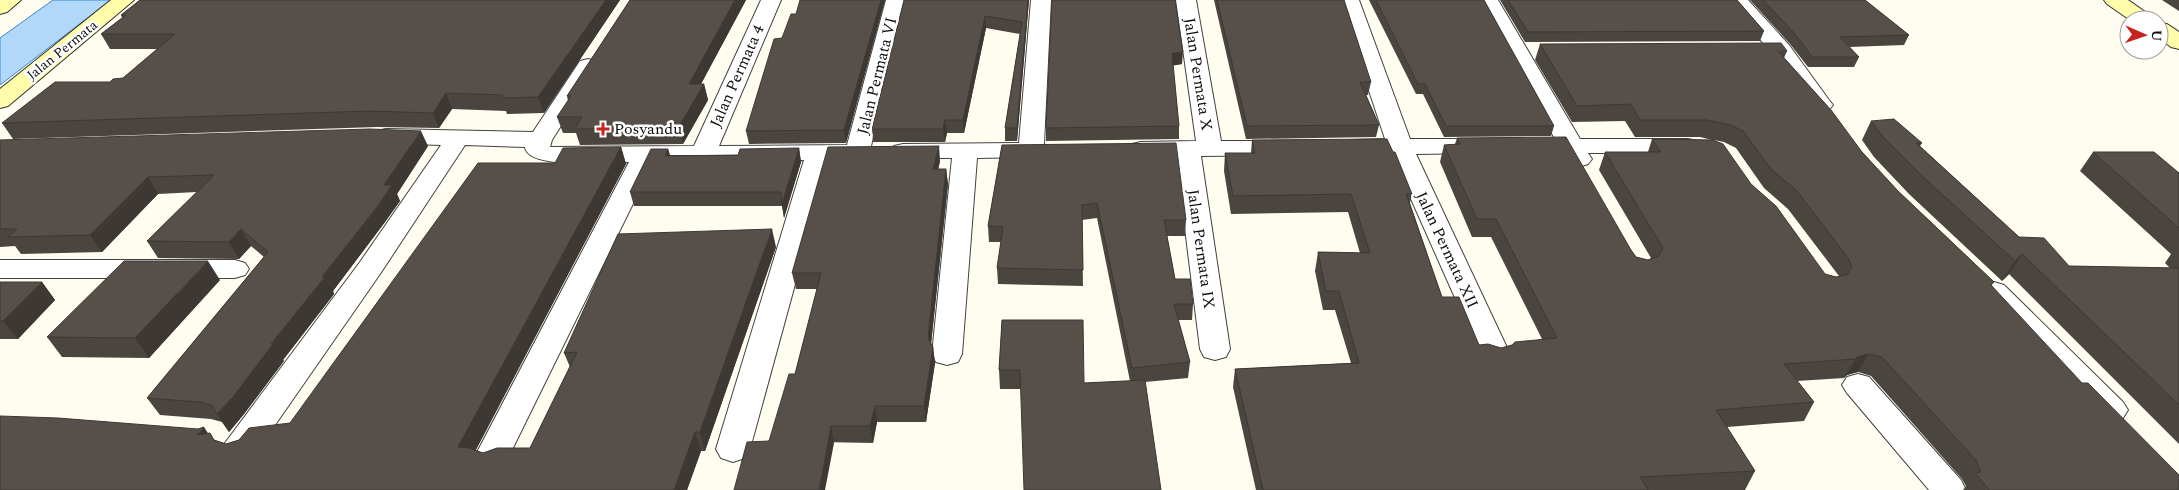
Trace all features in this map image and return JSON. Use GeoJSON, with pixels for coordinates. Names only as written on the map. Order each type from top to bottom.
{"type":"FeatureCollection","features":[{"type":"Feature","properties":{"kind":"street"},"geometry":{"type":"LineString","coordinates":[[0,8],[11,0]]}},
{"type":"Feature","properties":{"kind":"street","name":"Jalan Permata"},"geometry":{"type":"LineString","coordinates":[[0,100],[124,0]]}},
{"type":"Feature","properties":{"kind":"street","name":"Jalan Permata 4"},"geometry":{"type":"LineString","coordinates":[[704,152],[771,0]]}},
{"type":"Feature","properties":{"kind":"street","name":"Jalan Permata VI"},"geometry":{"type":"LineString","coordinates":[[857,152],[896,0]]}},
{"type":"Feature","properties":{"kind":"street"},"geometry":{"type":"LineString","coordinates":[[1031,150],[1041,0]]}},
{"type":"Feature","properties":{"kind":"street","name":"Jalan Permata X"},"geometry":{"type":"LineString","coordinates":[[1186,0],[1199,149]]}},
{"type":"Feature","properties":{"kind":"street","name":"Jalan Permata XII"},"geometry":{"type":"LineString","coordinates":[[1349,0],[1400,147],[1495,354]]}},
{"type":"Feature","properties":{"kind":"street"},"geometry":{"type":"LineString","coordinates":[[1488,0],[1527,51],[1571,145],[1593,183]]}},
{"type":"Feature","properties":{"kind":"street"},"geometry":{"type":"LineString","coordinates":[[1737,0],[1781,50],[1834,123]]}},
{"type":"Feature","properties":{"kind":"street"},"geometry":{"type":"LineString","coordinates":[[2114,0],[2129,10]]}},
{"type":"Feature","properties":{"kind":"street"},"geometry":{"type":"LineString","coordinates":[[546,147],[599,49]]}},
{"type":"Feature","properties":{"kind":"street"},"geometry":{"type":"LineString","coordinates":[[1752,50],[1781,50]]}},
{"type":"Feature","properties":{"kind":"street"},"geometry":{"type":"LineString","coordinates":[[368,136],[458,138],[645,154],[1061,150]]}},
{"type":"Feature","properties":{"kind":"street"},"geometry":{"type":"LineString","coordinates":[[239,447],[262,419],[370,268],[458,138]]}},
{"type":"Feature","properties":{"kind":"street"},"geometry":{"type":"LineString","coordinates":[[1119,150],[1571,145],[1708,148]]}},
{"type":"Feature","properties":{"kind":"street","name":"Jalan Permata IX"},"geometry":{"type":"LineString","coordinates":[[1199,149],[1215,349]]}},
{"type":"Feature","properties":{"kind":"street"},"geometry":{"type":"LineString","coordinates":[[947,354],[965,151]]}},
{"type":"Feature","properties":{"kind":"street"},"geometry":{"type":"LineString","coordinates":[[733,449],[819,152]]}},
{"type":"Feature","properties":{"kind":"street"},"geometry":{"type":"LineString","coordinates":[[492,456],[645,154]]}},
{"type":"Feature","properties":{"kind":"street"},"geometry":{"type":"LineString","coordinates":[[0,269],[234,269]]}},
{"type":"Feature","properties":{"kind":"street"},"geometry":{"type":"LineString","coordinates":[[1977,275],[2040,336],[2130,429]]}},
{"type":"Feature","properties":{"kind":"street"},"geometry":{"type":"LineString","coordinates":[[1858,385],[1949,490]]}},
{"type":"Feature","properties":{"kind":"water"},"geometry":{"type":"Polygon","coordinates":[[[53,0],[111,0],[0,85],[0,38],[53,0]]]}},
{"type":"Feature","properties":{"kind":"building"},"geometry":{"type":"Polygon","coordinates":[[[140,0],[606,0],[538,97],[501,98],[503,95],[446,93],[433,113],[370,111],[2,123],[55,82],[110,82],[113,79],[123,78],[175,34],[101,34],[126,15],[121,15],[140,0]]]}},
{"type":"Feature","properties":{"kind":"building"},"geometry":{"type":"Polygon","coordinates":[[[630,0],[735,0],[689,84],[704,84],[678,128],[575,129],[582,117],[557,117],[571,96],[567,96],[630,0]]]}},
{"type":"Feature","properties":{"kind":"building"},"geometry":{"type":"Polygon","coordinates":[[[800,0],[881,0],[844,130],[746,131],[774,39],[782,38],[791,14],[796,14],[800,0]]]}},
{"type":"Feature","properties":{"kind":"building"},"geometry":{"type":"Polygon","coordinates":[[[904,0],[1028,0],[1017,128],[1005,128],[1022,22],[985,16],[963,120],[945,120],[943,129],[872,129],[904,0]]]}},
{"type":"Feature","properties":{"kind":"building"},"geometry":{"type":"Polygon","coordinates":[[[1052,0],[1175,0],[1183,52],[1172,53],[1179,126],[1046,128],[1052,0]]]}},
{"type":"Feature","properties":{"kind":"building"},"geometry":{"type":"Polygon","coordinates":[[[1217,0],[1344,0],[1371,82],[1360,82],[1379,125],[1247,126],[1217,0]]]}},
{"type":"Feature","properties":{"kind":"building"},"geometry":{"type":"Polygon","coordinates":[[[1376,0],[1484,0],[1554,126],[1446,126],[1425,84],[1418,84],[1376,0]]]}},
{"type":"Feature","properties":{"kind":"building"},"geometry":{"type":"Polygon","coordinates":[[[1508,0],[1737,0],[1764,31],[1528,32],[1508,0]]]}},
{"type":"Feature","properties":{"kind":"building"},"geometry":{"type":"Polygon","coordinates":[[[1763,0],[1865,0],[1909,35],[1840,37],[1859,57],[1812,57],[1795,34],[1763,0]]]}},
{"type":"Feature","properties":{"kind":"building"},"geometry":{"type":"Polygon","coordinates":[[[1781,43],[1787,51],[1777,50],[1831,110],[1862,152],[1898,191],[1994,282],[1991,285],[2082,383],[2088,383],[2179,475],[2179,490],[1989,490],[1975,473],[1981,472],[1976,460],[1882,357],[1868,354],[1855,359],[1784,364],[1814,402],[1716,410],[1755,471],[1640,477],[1648,490],[1263,490],[1235,369],[1359,363],[1339,291],[1326,291],[1318,252],[1370,253],[1351,194],[1233,196],[1225,153],[1255,153],[1252,140],[1387,139],[1393,152],[1395,152],[1412,194],[1406,194],[1442,297],[1459,297],[1479,345],[1488,344],[1501,348],[1512,345],[1515,342],[1557,338],[1496,219],[1477,219],[1444,145],[1460,144],[1457,138],[1566,137],[1631,250],[1636,257],[1648,260],[1659,256],[1663,248],[1605,152],[1661,152],[1652,139],[1713,140],[1723,144],[1751,184],[1776,206],[1825,274],[1836,277],[1847,275],[1852,267],[1848,258],[1797,191],[1772,170],[1743,131],[1731,125],[1707,120],[1640,120],[1631,104],[1577,106],[1540,44],[1781,43]]]}},
{"type":"Feature","properties":{"kind":"building"},"geometry":{"type":"Polygon","coordinates":[[[1894,119],[1922,143],[1916,143],[2019,237],[2044,238],[2069,266],[2179,268],[2179,405],[2022,254],[2015,261],[1920,174],[1884,138],[1871,121],[1894,119]]]}},
{"type":"Feature","properties":{"kind":"building"},"geometry":{"type":"Polygon","coordinates":[[[370,129],[421,131],[384,185],[392,185],[378,206],[322,277],[325,277],[271,344],[273,344],[233,397],[217,414],[212,405],[200,402],[147,398],[268,252],[241,229],[229,242],[147,241],[214,175],[148,177],[90,235],[8,237],[17,229],[0,229],[0,140],[370,129]]]}},
{"type":"Feature","properties":{"kind":"building"},"geometry":{"type":"Polygon","coordinates":[[[1176,143],[1186,220],[1164,220],[1175,279],[1190,279],[1193,304],[1174,304],[1190,362],[1132,368],[1097,203],[1082,205],[1083,270],[997,268],[1003,227],[988,226],[1002,145],[1176,143]]]}},
{"type":"Feature","properties":{"kind":"building"},"geometry":{"type":"Polygon","coordinates":[[[939,146],[933,169],[946,169],[928,338],[933,347],[924,406],[875,406],[870,426],[831,426],[819,490],[734,490],[747,442],[769,441],[789,374],[795,374],[821,273],[792,273],[828,147],[939,146]]]}},
{"type":"Feature","properties":{"kind":"building"},"geometry":{"type":"Polygon","coordinates":[[[621,147],[458,447],[469,448],[483,453],[497,448],[530,448],[577,352],[564,353],[618,234],[772,229],[700,432],[695,432],[674,490],[0,490],[0,416],[58,418],[198,429],[204,427],[197,435],[210,433],[214,440],[226,444],[239,440],[249,428],[290,423],[478,163],[555,163],[563,148],[621,147]]]}},
{"type":"Feature","properties":{"kind":"building"},"geometry":{"type":"Polygon","coordinates":[[[799,148],[782,204],[781,192],[630,192],[651,149],[668,149],[665,156],[738,155],[740,149],[799,148]]]}},
{"type":"Feature","properties":{"kind":"building"},"geometry":{"type":"Polygon","coordinates":[[[2093,152],[2154,152],[2179,173],[2179,228],[2093,152]]]}},
{"type":"Feature","properties":{"kind":"building"},"geometry":{"type":"Polygon","coordinates":[[[124,261],[208,261],[135,338],[47,337],[124,261]]]}},
{"type":"Feature","properties":{"kind":"building"},"geometry":{"type":"Polygon","coordinates":[[[0,282],[42,282],[3,321],[0,321],[0,282]]]}},
{"type":"Feature","properties":{"kind":"building"},"geometry":{"type":"Polygon","coordinates":[[[1002,320],[1083,320],[1084,383],[1145,380],[1161,490],[1024,490],[1020,370],[999,370],[1002,320]]]}},
{"type":"Feature","properties":{"kind":"place","name":"Posyandu"},"geometry":{"type":"Point","coordinates":[603,129]}}]}
